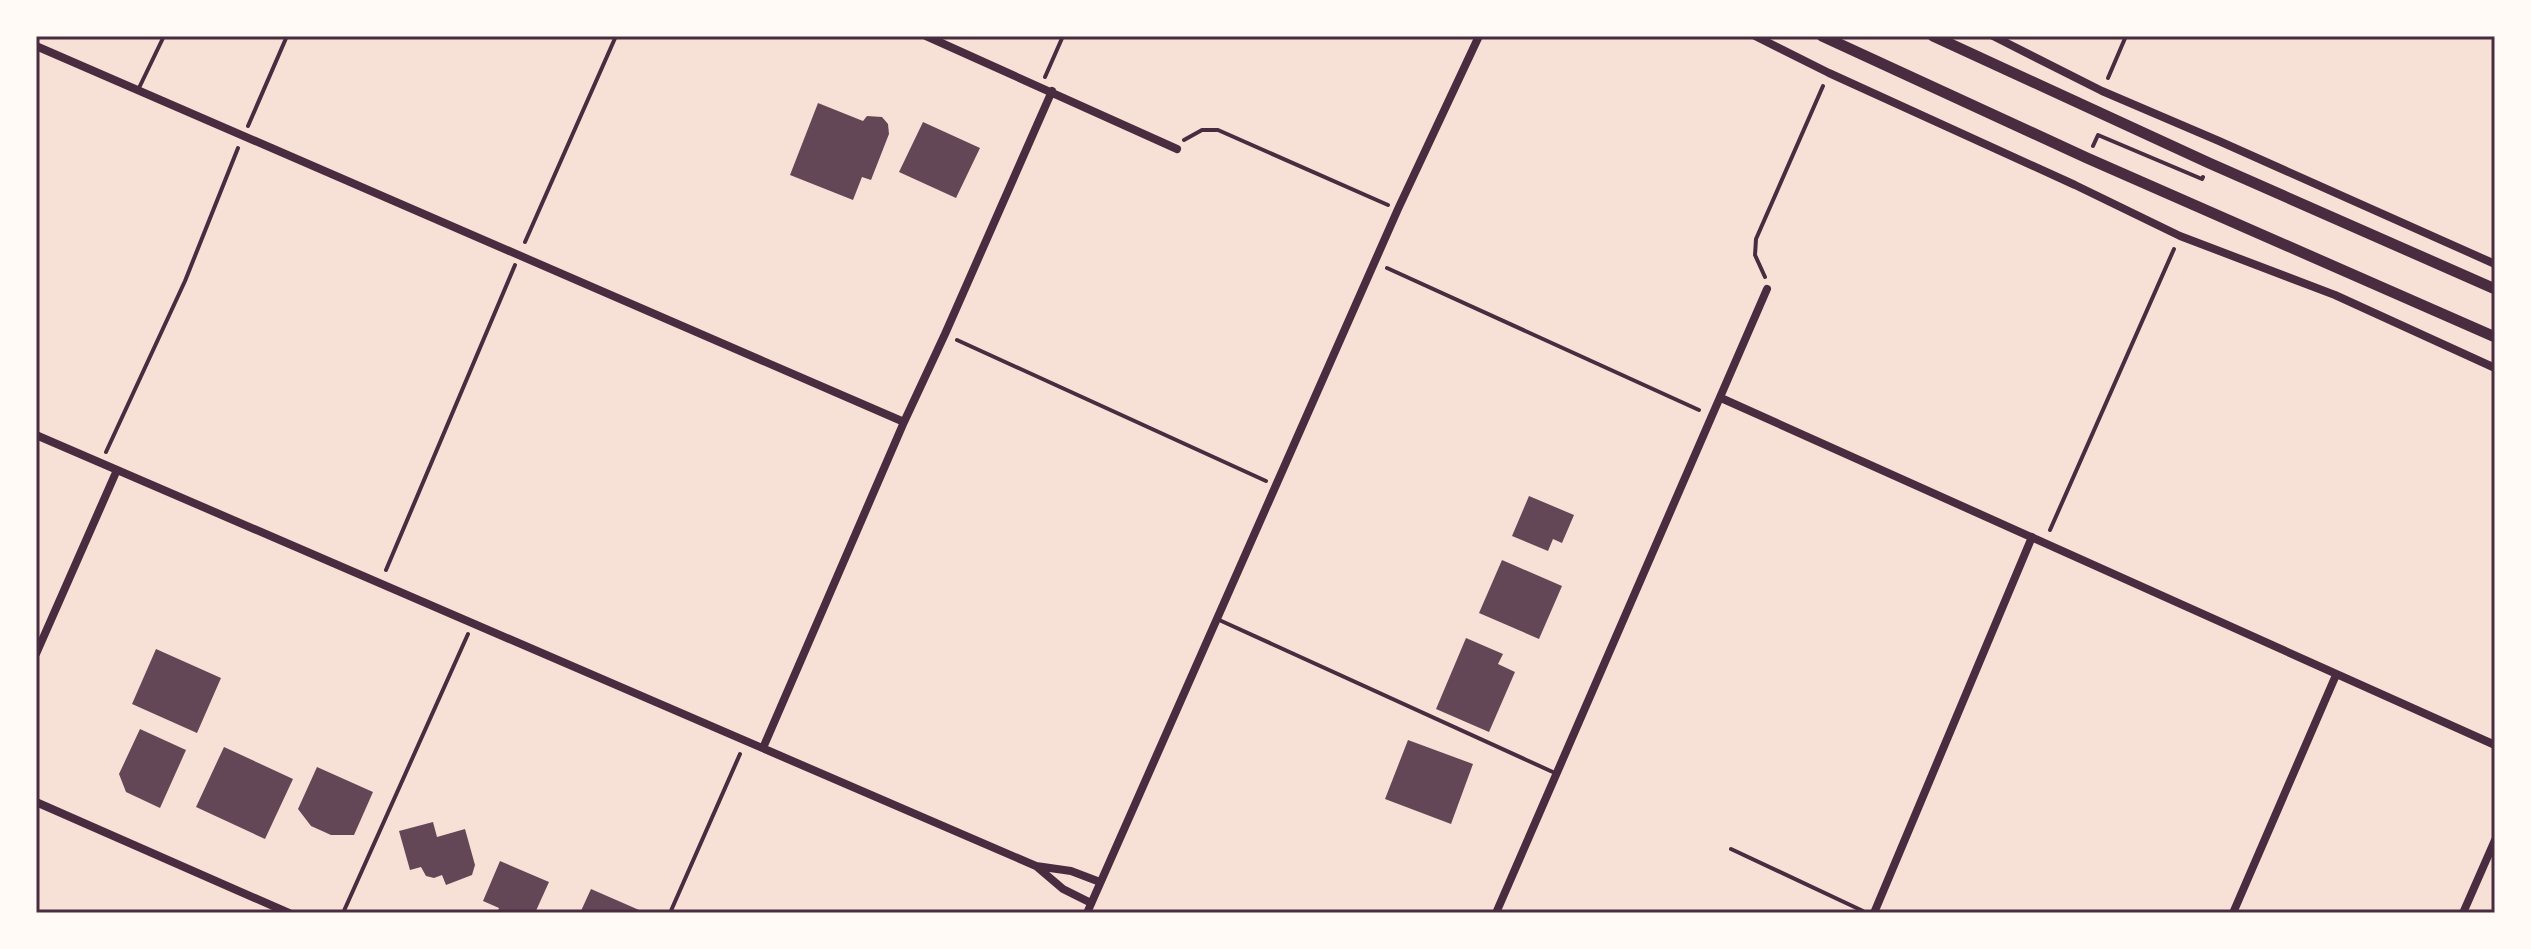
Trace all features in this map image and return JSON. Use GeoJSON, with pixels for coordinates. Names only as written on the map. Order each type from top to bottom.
{"type":"FeatureCollection","features":[{"type":"Feature","properties":{"kind":"street"},"geometry":{"type":"LineString","coordinates":[[926,36],[1177,149]]}},
{"type":"Feature","properties":{"kind":"street"},"geometry":{"type":"LineString","coordinates":[[1087,913],[1374,262],[1479,36]]}},
{"type":"Feature","properties":{"kind":"street"},"geometry":{"type":"LineString","coordinates":[[1755,36],[2180,236],[2335,295],[2495,368]]}},
{"type":"Feature","properties":{"kind":"street"},"geometry":{"type":"LineString","coordinates":[[1822,36],[2087,158],[2495,337]]}},
{"type":"Feature","properties":{"kind":"street"},"geometry":{"type":"LineString","coordinates":[[1933,36],[2209,163],[2495,289]]}},
{"type":"Feature","properties":{"kind":"street"},"geometry":{"type":"LineString","coordinates":[[1993,36],[2102,91],[2495,264]]}},
{"type":"Feature","properties":{"kind":"street"},"geometry":{"type":"LineString","coordinates":[[36,46],[904,422]]}},
{"type":"Feature","properties":{"kind":"street"},"geometry":{"type":"LineString","coordinates":[[763,748],[1052,91]]}},
{"type":"Feature","properties":{"kind":"street"},"geometry":{"type":"LineString","coordinates":[[1496,913],[1767,289]]}},
{"type":"Feature","properties":{"kind":"street"},"geometry":{"type":"LineString","coordinates":[[1721,398],[2495,745]]}},
{"type":"Feature","properties":{"kind":"street"},"geometry":{"type":"LineString","coordinates":[[36,435],[1036,866],[1071,871],[1100,882]]}},
{"type":"Feature","properties":{"kind":"street"},"geometry":{"type":"LineString","coordinates":[[36,654],[117,470]]}},
{"type":"Feature","properties":{"kind":"street"},"geometry":{"type":"LineString","coordinates":[[1874,913],[2032,537]]}},
{"type":"Feature","properties":{"kind":"street"},"geometry":{"type":"LineString","coordinates":[[2233,913],[2336,675]]}},
{"type":"Feature","properties":{"kind":"street"},"geometry":{"type":"LineString","coordinates":[[36,802],[289,913]]}},
{"type":"Feature","properties":{"kind":"street"},"geometry":{"type":"LineString","coordinates":[[2463,913],[2495,840]]}},
{"type":"Feature","properties":{"kind":"street"},"geometry":{"type":"LineString","coordinates":[[1036,866],[1063,889],[1091,903]]}},
{"type":"Feature","properties":{"kind":"lane"},"geometry":{"type":"LineString","coordinates":[[138,90],[164,36]]}},
{"type":"Feature","properties":{"kind":"lane"},"geometry":{"type":"LineString","coordinates":[[1217,619],[1557,774]]}},
{"type":"Feature","properties":{"kind":"path"},"geometry":{"type":"LineString","coordinates":[[101,463],[185,281],[287,36]]}},
{"type":"Feature","properties":{"kind":"path"},"geometry":{"type":"LineString","coordinates":[[380,583],[616,36]]}},
{"type":"Feature","properties":{"kind":"path"},"geometry":{"type":"LineString","coordinates":[[1041,86],[1063,36]]}},
{"type":"Feature","properties":{"kind":"path"},"geometry":{"type":"LineString","coordinates":[[2102,91],[2126,36]]}},
{"type":"Feature","properties":{"kind":"path"},"geometry":{"type":"LineString","coordinates":[[1767,289],[1765,276],[1755,255],[1756,239],[1829,73]]}},
{"type":"Feature","properties":{"kind":"path"},"geometry":{"type":"LineString","coordinates":[[1177,149],[1193,133],[1211,128],[1398,209]]}},
{"type":"Feature","properties":{"kind":"path"},"geometry":{"type":"LineString","coordinates":[[2087,158],[2098,135],[2202,179],[2209,163]]}},
{"type":"Feature","properties":{"kind":"path"},"geometry":{"type":"LineString","coordinates":[[2044,543],[2180,236]]}},
{"type":"Feature","properties":{"kind":"path"},"geometry":{"type":"LineString","coordinates":[[1374,262],[1712,416]]}},
{"type":"Feature","properties":{"kind":"path"},"geometry":{"type":"LineString","coordinates":[[945,334],[1275,486]]}},
{"type":"Feature","properties":{"kind":"path"},"geometry":{"type":"LineString","coordinates":[[343,913],[473,623]]}},
{"type":"Feature","properties":{"kind":"path"},"geometry":{"type":"LineString","coordinates":[[670,913],[746,741]]}},
{"type":"Feature","properties":{"kind":"path"},"geometry":{"type":"LineString","coordinates":[[1731,849],[1867,913]]}},
{"type":"Feature","properties":{"kind":"building"},"geometry":{"type":"Polygon","coordinates":[[[818,103],[863,121],[867,116],[882,117],[888,124],[889,134],[871,180],[862,177],[853,200],[790,175],[818,103]]]}},
{"type":"Feature","properties":{"kind":"building"},"geometry":{"type":"Polygon","coordinates":[[[923,122],[980,148],[956,198],[899,172],[923,122]]]}},
{"type":"Feature","properties":{"kind":"building"},"geometry":{"type":"Polygon","coordinates":[[[1529,496],[1574,515],[1562,543],[1553,539],[1548,551],[1512,536],[1529,496]]]}},
{"type":"Feature","properties":{"kind":"building"},"geometry":{"type":"Polygon","coordinates":[[[1502,560],[1562,586],[1539,639],[1479,613],[1502,560]]]}},
{"type":"Feature","properties":{"kind":"building"},"geometry":{"type":"Polygon","coordinates":[[[1466,638],[1503,654],[1498,664],[1515,672],[1489,732],[1436,709],[1466,638]]]}},
{"type":"Feature","properties":{"kind":"building"},"geometry":{"type":"Polygon","coordinates":[[[156,649],[221,678],[197,733],[132,704],[156,649]]]}},
{"type":"Feature","properties":{"kind":"building"},"geometry":{"type":"Polygon","coordinates":[[[140,729],[186,750],[160,808],[126,792],[119,774],[140,729]]]}},
{"type":"Feature","properties":{"kind":"building"},"geometry":{"type":"Polygon","coordinates":[[[1408,740],[1473,764],[1451,824],[1385,799],[1408,740]]]}},
{"type":"Feature","properties":{"kind":"building"},"geometry":{"type":"Polygon","coordinates":[[[224,747],[293,779],[265,839],[196,807],[224,747]]]}},
{"type":"Feature","properties":{"kind":"building"},"geometry":{"type":"Polygon","coordinates":[[[317,767],[373,792],[354,835],[331,835],[311,826],[298,809],[317,767]]]}},
{"type":"Feature","properties":{"kind":"building"},"geometry":{"type":"Polygon","coordinates":[[[433,822],[437,837],[465,829],[475,865],[472,875],[446,885],[442,875],[434,878],[426,876],[421,867],[410,870],[399,831],[433,822]]]}},
{"type":"Feature","properties":{"kind":"building"},"geometry":{"type":"Polygon","coordinates":[[[500,861],[549,882],[535,913],[497,913],[499,908],[483,901],[500,861]]]}},
{"type":"Feature","properties":{"kind":"building"},"geometry":{"type":"Polygon","coordinates":[[[591,889],[646,913],[580,913],[591,889]]]}}]}
